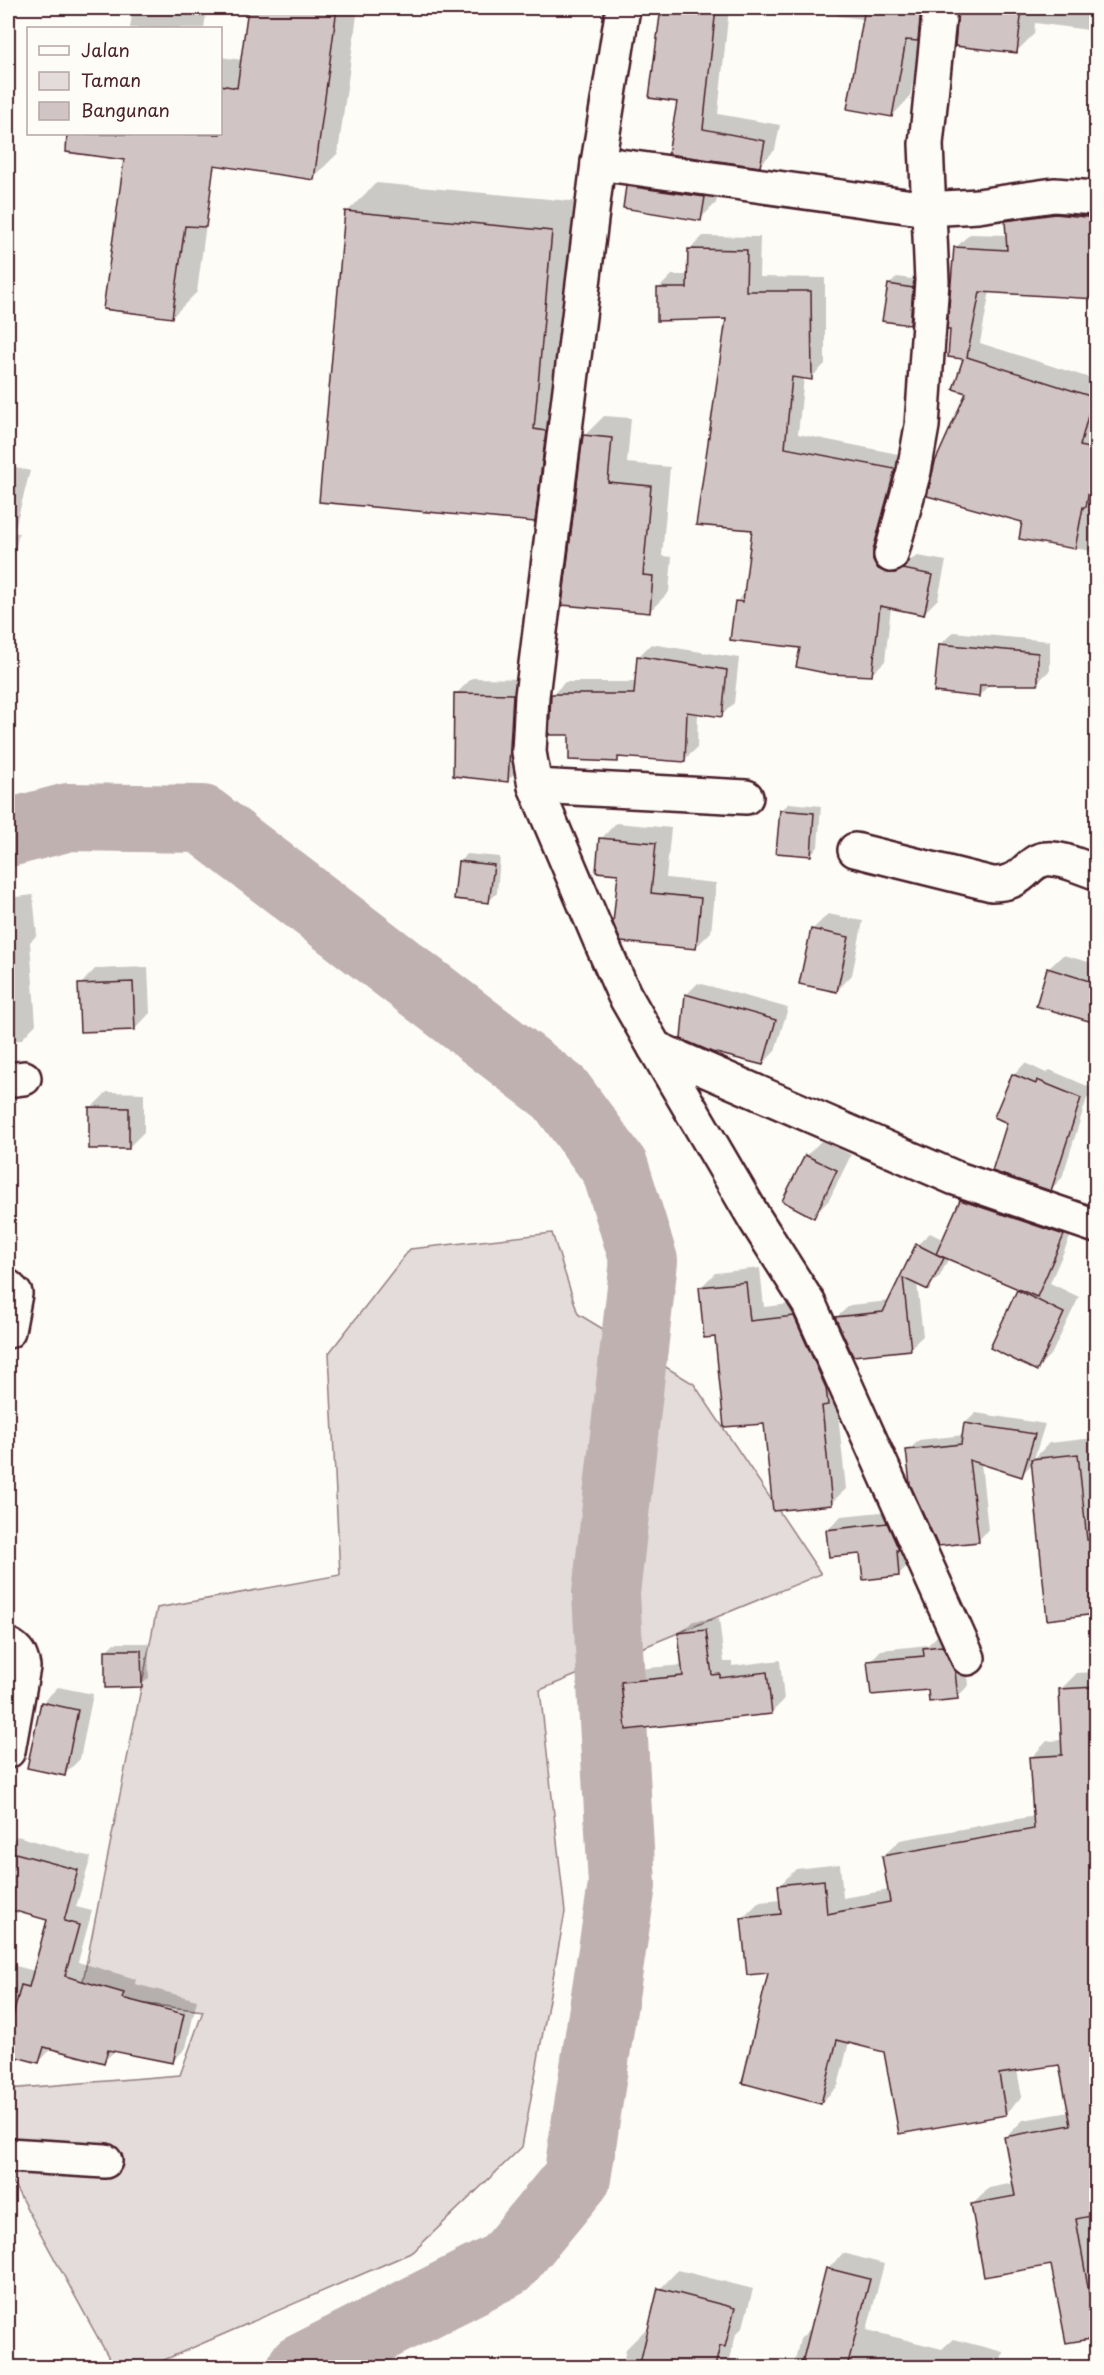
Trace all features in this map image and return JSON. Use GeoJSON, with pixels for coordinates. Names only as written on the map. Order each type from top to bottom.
{"type":"FeatureCollection","features":[{"type":"Feature","properties":{"kind":"street"},"geometry":{"type":"LineString","coordinates":[[624,8],[598,163],[532,696],[529,752],[535,786],[573,882],[624,994],[755,1219],[809,1304],[969,1658]]}},
{"type":"Feature","properties":{"kind":"street"},"geometry":{"type":"LineString","coordinates":[[891,555],[914,471],[922,426],[932,281],[927,209],[926,144],[939,8]]}},
{"type":"Feature","properties":{"kind":"street"},"geometry":{"type":"LineString","coordinates":[[598,163],[927,209],[978,206],[1054,195],[1096,198]]}},
{"type":"Feature","properties":{"kind":"street"},"geometry":{"type":"LineString","coordinates":[[535,786],[746,797]]}},
{"type":"Feature","properties":{"kind":"street"},"geometry":{"type":"LineString","coordinates":[[855,850],[992,884],[1012,882],[1035,863],[1044,859],[1054,859],[1096,872]]}},
{"type":"Feature","properties":{"kind":"street"},"geometry":{"type":"LineString","coordinates":[[655,1048],[956,1178],[1096,1226]]}},
{"type":"Feature","properties":{"kind":"street"},"geometry":{"type":"LineString","coordinates":[[8,1287],[15,1294],[8,1331]]}},
{"type":"Feature","properties":{"kind":"street"},"geometry":{"type":"LineString","coordinates":[[8,1645],[15,1648],[21,1657],[23,1667],[8,1751]]}},
{"type":"Feature","properties":{"kind":"street"},"geometry":{"type":"LineString","coordinates":[[8,2155],[105,2161]]}},
{"type":"Feature","properties":{"kind":"green space"},"geometry":{"type":"Polygon","coordinates":[[[552,1233],[578,1314],[694,1384],[821,1574],[540,1690],[565,1912],[522,2147],[413,2252],[148,2367],[114,2367],[8,2174],[8,2089],[180,2075],[203,2011],[80,1996],[157,1608],[340,1575],[329,1353],[410,1249],[552,1233]]]}},
{"type":"Feature","properties":{"kind":"building"},"geometry":{"type":"Polygon","coordinates":[[[248,8],[337,8],[314,180],[214,165],[206,227],[185,226],[172,318],[103,309],[124,160],[66,152],[67,135],[222,135],[222,85],[237,88],[248,8]]]}},
{"type":"Feature","properties":{"kind":"building"},"geometry":{"type":"Polygon","coordinates":[[[661,8],[716,8],[703,129],[765,141],[760,167],[668,154],[677,102],[649,98],[661,8]]]}},
{"type":"Feature","properties":{"kind":"building"},"geometry":{"type":"Polygon","coordinates":[[[865,8],[921,8],[918,41],[906,40],[892,117],[847,109],[865,8]]]}},
{"type":"Feature","properties":{"kind":"building"},"geometry":{"type":"Polygon","coordinates":[[[958,8],[1022,8],[1017,53],[955,46],[958,8]]]}},
{"type":"Feature","properties":{"kind":"building"},"geometry":{"type":"Polygon","coordinates":[[[626,186],[705,197],[701,221],[623,208],[626,186]]]}},
{"type":"Feature","properties":{"kind":"building"},"geometry":{"type":"Polygon","coordinates":[[[345,211],[552,231],[534,429],[546,431],[535,522],[319,502],[345,211]]]}},
{"type":"Feature","properties":{"kind":"building"},"geometry":{"type":"Polygon","coordinates":[[[1055,214],[1096,218],[1096,299],[980,292],[967,357],[1093,397],[1080,446],[1096,450],[1096,454],[1075,549],[1019,539],[1022,522],[927,496],[935,462],[966,393],[953,389],[963,359],[948,357],[950,330],[947,330],[954,247],[1007,250],[1005,221],[1055,214]]]}},
{"type":"Feature","properties":{"kind":"building"},"geometry":{"type":"Polygon","coordinates":[[[688,249],[747,250],[746,291],[811,291],[812,380],[792,377],[785,448],[895,469],[873,550],[873,560],[878,569],[887,573],[895,573],[903,569],[933,575],[924,615],[880,606],[872,676],[830,674],[796,667],[800,648],[730,640],[735,601],[743,602],[752,530],[696,525],[726,319],[657,321],[657,288],[687,288],[688,249]]]}},
{"type":"Feature","properties":{"kind":"building"},"geometry":{"type":"Polygon","coordinates":[[[888,284],[913,288],[910,325],[882,321],[888,284]]]}},
{"type":"Feature","properties":{"kind":"building"},"geometry":{"type":"Polygon","coordinates":[[[583,435],[612,438],[608,482],[651,486],[643,575],[653,576],[650,613],[562,605],[583,435]]]}},
{"type":"Feature","properties":{"kind":"building"},"geometry":{"type":"Polygon","coordinates":[[[939,644],[1038,653],[1038,685],[980,685],[979,697],[934,692],[939,644]]]}},
{"type":"Feature","properties":{"kind":"building"},"geometry":{"type":"Polygon","coordinates":[[[637,656],[727,670],[722,717],[687,712],[685,762],[618,757],[618,762],[569,760],[569,735],[549,735],[551,694],[634,694],[637,656]]]}},
{"type":"Feature","properties":{"kind":"building"},"geometry":{"type":"Polygon","coordinates":[[[454,693],[513,694],[508,782],[453,776],[454,693]]]}},
{"type":"Feature","properties":{"kind":"building"},"geometry":{"type":"Polygon","coordinates":[[[780,810],[814,813],[811,856],[776,853],[780,810]]]}},
{"type":"Feature","properties":{"kind":"building"},"geometry":{"type":"Polygon","coordinates":[[[599,838],[656,843],[651,893],[701,898],[696,949],[621,942],[613,923],[618,874],[596,872],[599,838]]]}},
{"type":"Feature","properties":{"kind":"building"},"geometry":{"type":"Polygon","coordinates":[[[458,861],[494,865],[489,903],[454,899],[458,861]]]}},
{"type":"Feature","properties":{"kind":"building"},"geometry":{"type":"Polygon","coordinates":[[[811,929],[849,937],[837,992],[799,984],[811,929]]]}},
{"type":"Feature","properties":{"kind":"building"},"geometry":{"type":"Polygon","coordinates":[[[1047,968],[1096,983],[1096,1023],[1036,1006],[1047,968]]]}},
{"type":"Feature","properties":{"kind":"building"},"geometry":{"type":"Polygon","coordinates":[[[133,982],[135,1030],[80,1032],[78,984],[133,982]]]}},
{"type":"Feature","properties":{"kind":"building"},"geometry":{"type":"Polygon","coordinates":[[[685,994],[776,1020],[763,1065],[712,1052],[681,1039],[685,994]]]}},
{"type":"Feature","properties":{"kind":"building"},"geometry":{"type":"Polygon","coordinates":[[[1012,1074],[1036,1084],[1037,1080],[1081,1098],[1051,1191],[992,1171],[1007,1123],[994,1117],[1012,1074]]]}},
{"type":"Feature","properties":{"kind":"building"},"geometry":{"type":"Polygon","coordinates":[[[89,1107],[129,1108],[129,1149],[89,1149],[89,1107]]]}},
{"type":"Feature","properties":{"kind":"building"},"geometry":{"type":"Polygon","coordinates":[[[805,1155],[837,1170],[814,1218],[782,1201],[805,1155]]]}},
{"type":"Feature","properties":{"kind":"building"},"geometry":{"type":"Polygon","coordinates":[[[960,1200],[1064,1235],[1037,1297],[936,1254],[960,1200]]]}},
{"type":"Feature","properties":{"kind":"building"},"geometry":{"type":"Polygon","coordinates":[[[916,1244],[944,1258],[928,1290],[903,1278],[911,1350],[853,1356],[835,1317],[883,1312],[916,1244]]]}},
{"type":"Feature","properties":{"kind":"building"},"geometry":{"type":"Polygon","coordinates":[[[746,1282],[750,1321],[794,1316],[826,1388],[828,1405],[822,1406],[832,1505],[773,1511],[764,1424],[724,1427],[715,1337],[704,1338],[699,1287],[746,1282]]]}},
{"type":"Feature","properties":{"kind":"building"},"geometry":{"type":"Polygon","coordinates":[[[1017,1290],[1064,1313],[1037,1371],[990,1348],[1017,1290]]]}},
{"type":"Feature","properties":{"kind":"building"},"geometry":{"type":"Polygon","coordinates":[[[964,1423],[1035,1434],[1022,1477],[969,1460],[979,1542],[938,1546],[910,1484],[906,1450],[961,1444],[964,1423]]]}},
{"type":"Feature","properties":{"kind":"building"},"geometry":{"type":"Polygon","coordinates":[[[1078,1454],[1087,1540],[1096,1539],[1096,1614],[1047,1620],[1031,1459],[1078,1454]]]}},
{"type":"Feature","properties":{"kind":"building"},"geometry":{"type":"Polygon","coordinates":[[[887,1523],[899,1550],[897,1550],[899,1576],[863,1580],[860,1554],[829,1557],[826,1530],[887,1523]]]}},
{"type":"Feature","properties":{"kind":"building"},"geometry":{"type":"Polygon","coordinates":[[[706,1630],[712,1675],[720,1674],[720,1678],[767,1672],[772,1714],[626,1730],[621,1682],[683,1676],[678,1633],[706,1630]]]}},
{"type":"Feature","properties":{"kind":"building"},"geometry":{"type":"Polygon","coordinates":[[[942,1646],[955,1671],[958,1699],[929,1702],[928,1690],[871,1695],[867,1661],[924,1656],[923,1648],[942,1646]]]}},
{"type":"Feature","properties":{"kind":"building"},"geometry":{"type":"Polygon","coordinates":[[[105,1650],[141,1650],[142,1687],[105,1688],[105,1650]]]}},
{"type":"Feature","properties":{"kind":"building"},"geometry":{"type":"Polygon","coordinates":[[[1096,1687],[1096,2215],[1076,2219],[1090,2299],[1096,2298],[1096,2338],[1066,2343],[1051,2265],[984,2277],[971,2204],[1015,2196],[1004,2137],[1071,2125],[1059,2065],[999,2074],[1006,2115],[899,2134],[884,2052],[837,2040],[821,2104],[742,2083],[768,1973],[747,1975],[741,1918],[781,1914],[778,1885],[824,1880],[827,1914],[890,1902],[882,1856],[1034,1829],[1029,1757],[1062,1755],[1059,1689],[1096,1687]]]}},
{"type":"Feature","properties":{"kind":"building"},"geometry":{"type":"Polygon","coordinates":[[[41,1702],[78,1710],[65,1776],[27,1768],[41,1702]]]}},
{"type":"Feature","properties":{"kind":"building"},"geometry":{"type":"Polygon","coordinates":[[[8,1851],[78,1870],[64,1921],[79,1925],[65,1976],[124,1993],[122,1998],[184,2014],[173,2063],[108,2050],[104,2063],[44,2047],[39,2063],[8,2055],[8,2035],[21,1985],[29,1987],[47,1920],[8,1909],[8,1851]]]}},
{"type":"Feature","properties":{"kind":"building"},"geometry":{"type":"Polygon","coordinates":[[[826,2268],[870,2279],[847,2367],[801,2367],[826,2268]]]}},
{"type":"Feature","properties":{"kind":"building"},"geometry":{"type":"Polygon","coordinates":[[[658,2288],[735,2308],[725,2347],[720,2346],[715,2367],[639,2367],[658,2288]]]}},
{"type":"Feature","properties":{"kind":"waterway"},"geometry":{"type":"LineString","coordinates":[[8,833],[69,817],[202,819],[560,1093],[615,1168],[644,1261],[606,1593],[622,1885],[577,2178],[506,2264],[301,2368]]}}]}
